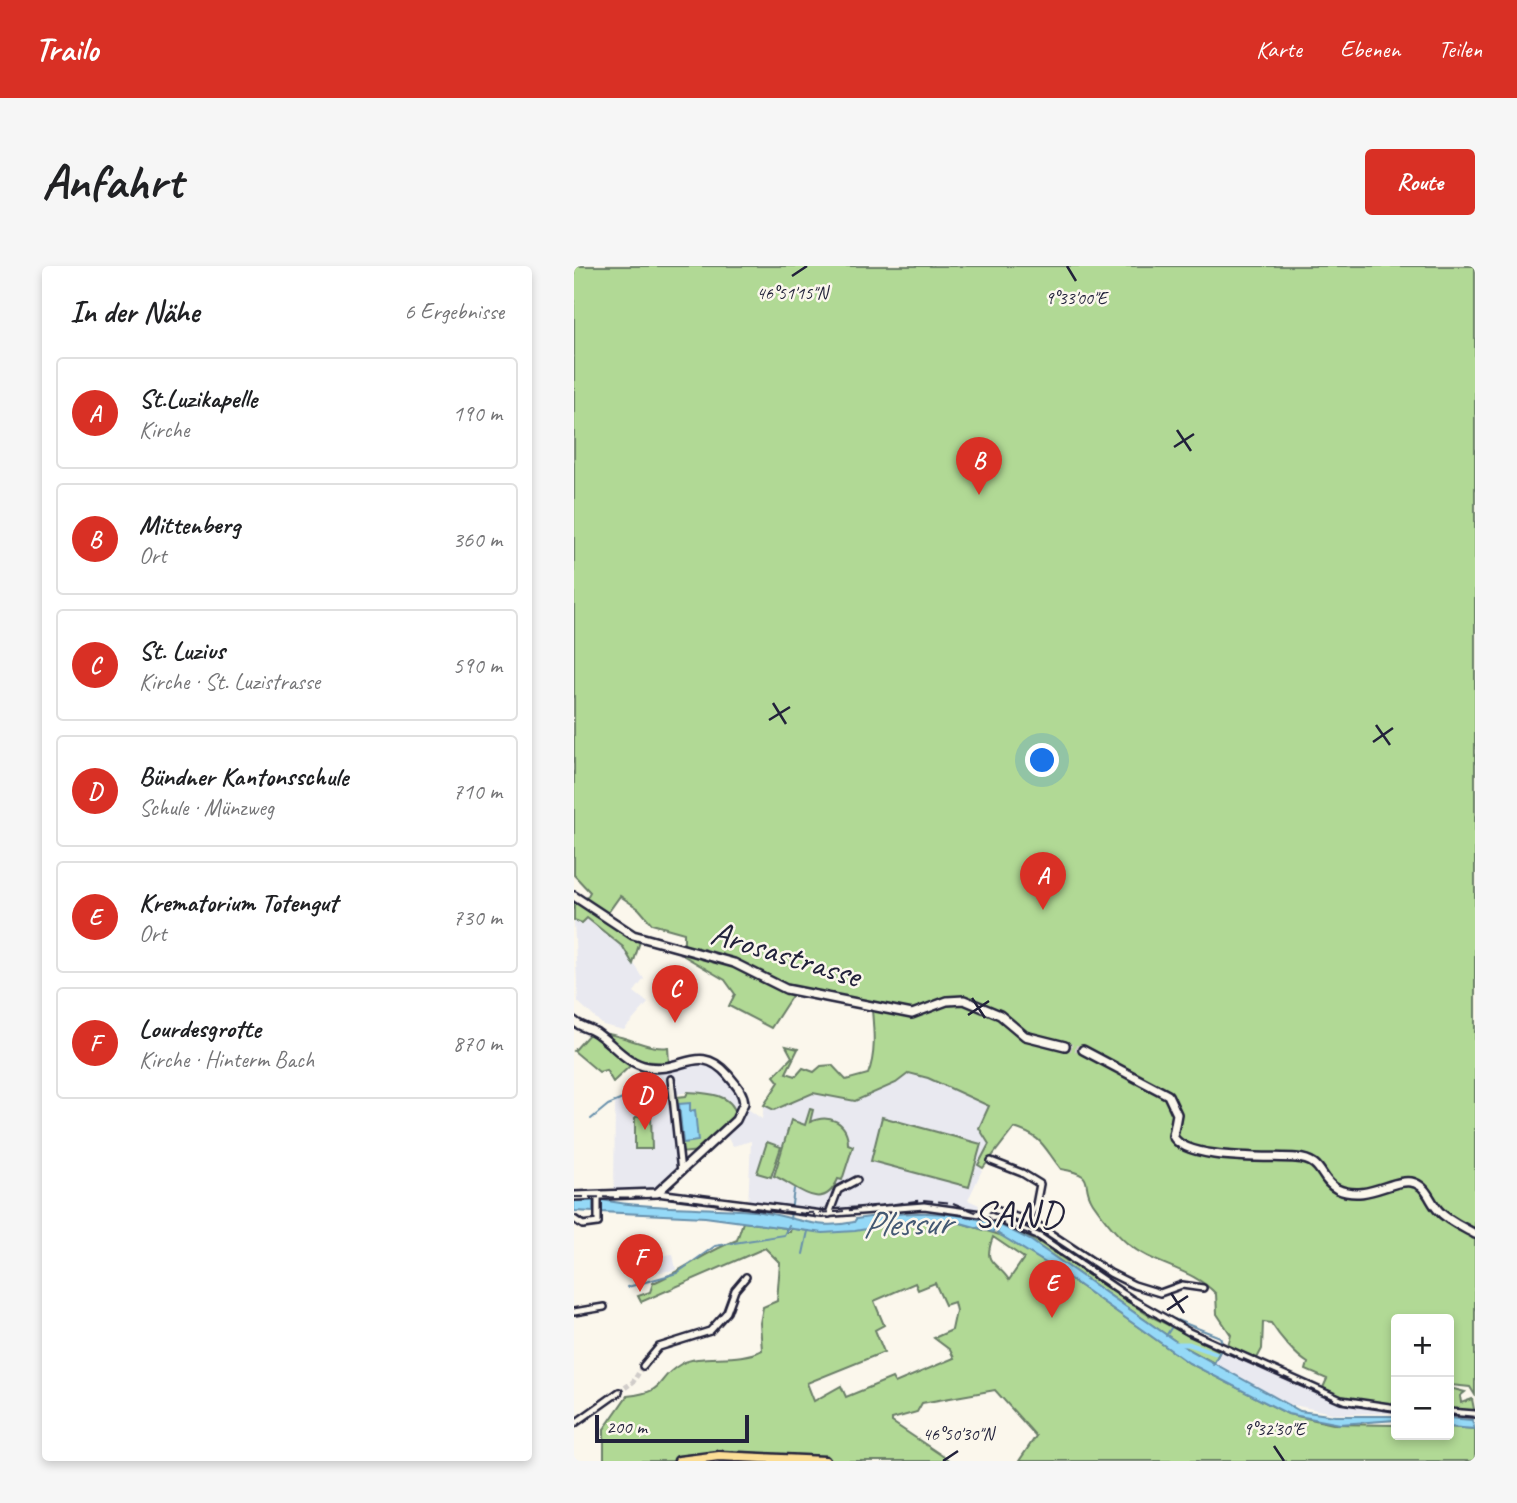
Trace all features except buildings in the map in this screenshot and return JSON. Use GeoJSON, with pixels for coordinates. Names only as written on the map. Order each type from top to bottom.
{"type":"FeatureCollection","features":[{"type":"Feature","properties":{"kind":"main road","name":"Arosastrasse"},"geometry":{"type":"LineString","coordinates":[[574,896],[633,935],[734,963],[786,989],[912,1014],[947,1000],[968,1001],[1000,1015],[1025,1036],[1065,1046]]}},
{"type":"Feature","properties":{"kind":"main road"},"geometry":{"type":"LineString","coordinates":[[574,1021],[595,1032],[625,1057],[644,1066],[662,1068],[700,1059],[712,1061],[739,1089],[744,1100],[741,1115],[657,1193],[598,1198],[574,1196]]}},
{"type":"Feature","properties":{"kind":"main road"},"geometry":{"type":"LineString","coordinates":[[1083,1050],[1168,1095],[1177,1111],[1174,1138],[1181,1145],[1238,1156],[1306,1159],[1318,1166],[1333,1187],[1344,1191],[1374,1192],[1404,1182],[1415,1183],[1427,1193],[1441,1213],[1475,1234]]}},
{"type":"Feature","properties":{"kind":"main road"},"geometry":{"type":"LineString","coordinates":[[679,1461],[726,1456],[825,1461]]}},
{"type":"Feature","properties":{"kind":"street"},"geometry":{"type":"LineString","coordinates":[[671,1079],[681,1172]]}},
{"type":"Feature","properties":{"kind":"street"},"geometry":{"type":"LineString","coordinates":[[991,1161],[1024,1174],[1040,1184],[1036,1205],[1027,1221]]}},
{"type":"Feature","properties":{"kind":"street"},"geometry":{"type":"LineString","coordinates":[[829,1214],[838,1189],[857,1180]]}},
{"type":"Feature","properties":{"kind":"street"},"geometry":{"type":"LineString","coordinates":[[657,1193],[829,1214],[925,1206],[983,1213],[1040,1237],[1131,1299],[1189,1332],[1336,1398],[1362,1405],[1391,1408]]}},
{"type":"Feature","properties":{"kind":"street"},"geometry":{"type":"LineString","coordinates":[[574,1219],[584,1225],[598,1223],[598,1198]]}},
{"type":"Feature","properties":{"kind":"street"},"geometry":{"type":"LineString","coordinates":[[983,1213],[990,1208],[1027,1221],[1056,1236],[1110,1273],[1160,1293],[1182,1285],[1203,1288]]}},
{"type":"Feature","properties":{"kind":"street"},"geometry":{"type":"LineString","coordinates":[[643,1366],[659,1347],[710,1331],[729,1309],[734,1292],[746,1277]]}},
{"type":"Feature","properties":{"kind":"street"},"geometry":{"type":"LineString","coordinates":[[574,1312],[604,1307]]}},
{"type":"Feature","properties":{"kind":"street"},"geometry":{"type":"LineString","coordinates":[[574,1424],[619,1392]]}},
{"type":"Feature","properties":{"kind":"street"},"geometry":{"type":"LineString","coordinates":[[1454,1412],[1475,1414]]}},
{"type":"Feature","properties":{"kind":"shaded area"},"geometry":{"type":"Polygon","coordinates":[[[586,918],[623,947],[644,979],[634,992],[648,1003],[624,1030],[603,1025],[578,1002],[574,920],[582,923],[586,918]]]}},
{"type":"Feature","properties":{"kind":"shaded area"},"geometry":{"type":"Polygon","coordinates":[[[702,1062],[718,1068],[735,1088],[739,1099],[736,1110],[733,1106],[688,1092],[673,1095],[679,1172],[654,1189],[614,1191],[615,1103],[634,1093],[655,1090],[654,1071],[702,1062]]]}},
{"type":"Feature","properties":{"kind":"shaded area"},"geometry":{"type":"Polygon","coordinates":[[[909,1073],[928,1078],[989,1106],[990,1143],[979,1164],[983,1168],[968,1200],[979,1205],[978,1209],[925,1203],[839,1213],[748,1206],[751,1141],[733,1146],[725,1134],[748,1109],[762,1119],[764,1105],[774,1110],[813,1093],[855,1101],[896,1083],[909,1073]]]}},
{"type":"Feature","properties":{"kind":"shaded area"},"geometry":{"type":"Polygon","coordinates":[[[1043,1239],[1155,1314],[1336,1398],[1391,1407],[1391,1413],[1336,1414],[1289,1404],[1220,1368],[1214,1363],[1219,1350],[1148,1315],[1040,1243],[1043,1239]]]}},
{"type":"Feature","properties":{"kind":"shaded area"},"geometry":{"type":"Polygon","coordinates":[[[673,1254],[676,1270],[644,1274],[642,1258],[673,1254]]]}},
{"type":"Feature","properties":{"kind":"green space"},"geometry":{"type":"Polygon","coordinates":[[[574,266],[1475,266],[1475,1395],[1470,1387],[1454,1385],[1454,1314],[1391,1314],[1391,1408],[1362,1405],[1321,1392],[1327,1379],[1306,1370],[1308,1363],[1288,1345],[1271,1323],[1263,1322],[1262,1349],[1255,1362],[1227,1349],[1231,1335],[1217,1314],[1216,1294],[1196,1278],[1128,1244],[1109,1225],[1093,1203],[1084,1177],[1061,1169],[1042,1144],[1024,1131],[1014,1128],[983,1168],[978,1165],[989,1144],[979,1128],[989,1106],[928,1078],[909,1073],[896,1083],[855,1101],[813,1093],[774,1110],[764,1105],[779,1082],[774,1076],[792,1057],[786,1046],[798,1049],[786,1073],[796,1076],[803,1068],[814,1072],[821,1066],[832,1065],[846,1080],[868,1074],[874,1035],[872,1010],[793,994],[771,1028],[729,1006],[735,994],[725,980],[684,956],[684,933],[652,924],[639,909],[620,896],[605,917],[641,938],[633,964],[623,947],[587,918],[582,923],[574,920],[574,896],[585,901],[590,892],[574,875],[574,266]]]}},
{"type":"Feature","properties":{"kind":"green space"},"geometry":{"type":"Polygon","coordinates":[[[590,1033],[631,1065],[613,1082],[606,1070],[599,1072],[574,1051],[590,1033]]]}},
{"type":"Feature","properties":{"kind":"green space"},"geometry":{"type":"Polygon","coordinates":[[[601,1033],[654,1047],[668,1047],[669,1063],[640,1061],[601,1033]]]}},
{"type":"Feature","properties":{"kind":"green space"},"geometry":{"type":"Polygon","coordinates":[[[688,1092],[723,1098],[729,1102],[736,1114],[700,1151],[680,1153],[675,1102],[677,1097],[686,1096],[688,1092]]]}},
{"type":"Feature","properties":{"kind":"green space"},"geometry":{"type":"Polygon","coordinates":[[[810,1109],[813,1110],[810,1122],[817,1119],[836,1121],[845,1130],[848,1144],[853,1146],[842,1180],[838,1179],[824,1195],[816,1196],[774,1176],[791,1120],[805,1125],[810,1109]]]}},
{"type":"Feature","properties":{"kind":"green space"},"geometry":{"type":"Polygon","coordinates":[[[651,1116],[652,1149],[635,1149],[635,1117],[651,1116]]]}},
{"type":"Feature","properties":{"kind":"green space"},"geometry":{"type":"Polygon","coordinates":[[[882,1117],[981,1144],[969,1187],[871,1161],[882,1117]]]}},
{"type":"Feature","properties":{"kind":"green space"},"geometry":{"type":"Polygon","coordinates":[[[767,1142],[781,1147],[771,1177],[757,1173],[767,1142]]]}},
{"type":"Feature","properties":{"kind":"green space"},"geometry":{"type":"Polygon","coordinates":[[[918,1220],[961,1223],[1003,1236],[1062,1273],[1189,1363],[1288,1414],[1333,1424],[1391,1425],[1391,1440],[1454,1440],[1454,1427],[1475,1429],[1475,1461],[1019,1461],[1036,1436],[995,1390],[922,1403],[917,1412],[892,1419],[892,1422],[950,1461],[604,1461],[604,1429],[627,1396],[656,1388],[672,1370],[689,1361],[742,1356],[762,1350],[760,1323],[763,1307],[777,1301],[780,1263],[765,1248],[641,1302],[638,1296],[650,1292],[653,1283],[737,1240],[743,1222],[786,1228],[786,1232],[790,1232],[791,1228],[841,1231],[918,1220]],[[993,1237],[990,1258],[1009,1280],[1024,1258],[993,1237]],[[915,1283],[874,1301],[884,1325],[875,1330],[884,1352],[807,1383],[814,1401],[841,1386],[846,1397],[892,1378],[895,1383],[954,1358],[950,1350],[934,1338],[952,1330],[956,1311],[954,1302],[945,1305],[935,1283],[918,1290],[915,1283]]]}},
{"type":"Feature","properties":{"kind":"green space"},"geometry":{"type":"Polygon","coordinates":[[[1001,1223],[1040,1243],[1148,1315],[1220,1351],[1214,1363],[1181,1345],[1030,1240],[1001,1223]]]}},
{"type":"Feature","properties":{"kind":"green space"},"geometry":{"type":"Polygon","coordinates":[[[1454,1389],[1465,1392],[1460,1396],[1461,1403],[1472,1399],[1475,1414],[1454,1412],[1454,1389]]]}},
{"type":"Feature","properties":{"kind":"water"},"geometry":{"type":"Polygon","coordinates":[[[690,1103],[690,1111],[695,1110],[698,1141],[683,1143],[679,1104],[690,1103]]]}},
{"type":"Feature","properties":{"kind":"water"},"geometry":{"type":"Polygon","coordinates":[[[574,1200],[593,1200],[593,1212],[574,1211],[574,1200]]]}},
{"type":"Feature","properties":{"kind":"water"},"geometry":{"type":"Polygon","coordinates":[[[602,1200],[754,1211],[826,1225],[909,1213],[961,1215],[996,1224],[993,1232],[961,1223],[918,1220],[855,1231],[823,1233],[705,1217],[601,1212],[602,1200]]]}},
{"type":"Feature","properties":{"kind":"water"},"geometry":{"type":"Polygon","coordinates":[[[1000,1225],[1030,1240],[1181,1345],[1300,1411],[1335,1416],[1391,1416],[1391,1420],[1340,1424],[1288,1414],[1189,1363],[1062,1273],[997,1233],[1000,1225]]]}},
{"type":"Feature","properties":{"kind":"water"},"geometry":{"type":"Polygon","coordinates":[[[1454,1418],[1472,1420],[1475,1429],[1454,1427],[1454,1418]]]}},
{"type":"Feature","properties":{"kind":"waterway"},"geometry":{"type":"LineString","coordinates":[[591,1119],[608,1105],[632,1095],[658,1092]]}},
{"type":"Feature","properties":{"kind":"waterway"},"geometry":{"type":"LineString","coordinates":[[790,1219],[794,1189]]}},
{"type":"Feature","properties":{"kind":"waterway"},"geometry":{"type":"LineString","coordinates":[[628,1287],[677,1273],[715,1246],[784,1235],[789,1225]]}},
{"type":"Feature","properties":{"kind":"waterway"},"geometry":{"type":"LineString","coordinates":[[803,1254],[808,1231]]}},
{"type":"Feature","properties":{"kind":"waterway"},"geometry":{"type":"LineString","coordinates":[[1047,1237],[1058,1246]]}},
{"type":"Feature","properties":{"kind":"waterway"},"geometry":{"type":"LineString","coordinates":[[1174,1319],[1220,1337],[1222,1343]]}},
{"type":"Feature","properties":{"kind":"waterway"},"geometry":{"type":"LineString","coordinates":[[1166,1336],[1171,1328]]}},
{"type":"Feature","properties":{"kind":"waterway"},"geometry":{"type":"LineString","coordinates":[[1171,1344],[1189,1344],[1215,1353]]}},
{"type":"Feature","properties":{"kind":"waterway"},"geometry":{"type":"LineString","coordinates":[[1213,1365],[1220,1351]]}},
{"type":"Feature","properties":{"kind":"tunnel"},"geometry":{"type":"LineString","coordinates":[[1065,1046],[1083,1050]]}},
{"type":"Feature","properties":{"kind":"tunnel"},"geometry":{"type":"LineString","coordinates":[[619,1392],[633,1382],[643,1366]]}},
{"type":"Feature","properties":{"kind":"railway"},"geometry":{"type":"LineString","coordinates":[[574,1197],[671,1198],[815,1215]]}},
{"type":"Feature","properties":{"kind":"railway"},"geometry":{"type":"LineString","coordinates":[[804,1213],[837,1212],[923,1200],[953,1203],[1029,1234],[1143,1310],[1189,1335],[1345,1404],[1391,1410]]}},
{"type":"Feature","properties":{"kind":"railway"},"geometry":{"type":"LineString","coordinates":[[1454,1415],[1475,1417]]}},
{"type":"Feature","properties":{"kind":"place","name":"Mittenberg"},"geometry":{"type":"Point","coordinates":[979,495]}},
{"type":"Feature","properties":{"kind":"place","name":"St.Luzikapelle"},"geometry":{"type":"Point","coordinates":[1043,910]}},
{"type":"Feature","properties":{"kind":"place","name":"St. Luzius"},"geometry":{"type":"Point","coordinates":[675,1023]}},
{"type":"Feature","properties":{"kind":"place","name":"Bündner Kantonsschule"},"geometry":{"type":"Point","coordinates":[645,1130]}},
{"type":"Feature","properties":{"kind":"place","name":"Lourdesgrotte"},"geometry":{"type":"Point","coordinates":[640,1292]}},
{"type":"Feature","properties":{"kind":"place","name":"Krematorium Totengut"},"geometry":{"type":"Point","coordinates":[1052,1318]}},
{"type":"Feature","properties":{"kind":"district","name":"SAND"},"geometry":{"type":"Point","coordinates":[1019,1213]}},
{"type":"Feature","properties":{"kind":"water label","name":"Plessur"},"geometry":{"type":"Point","coordinates":[906,1223]}}]}
